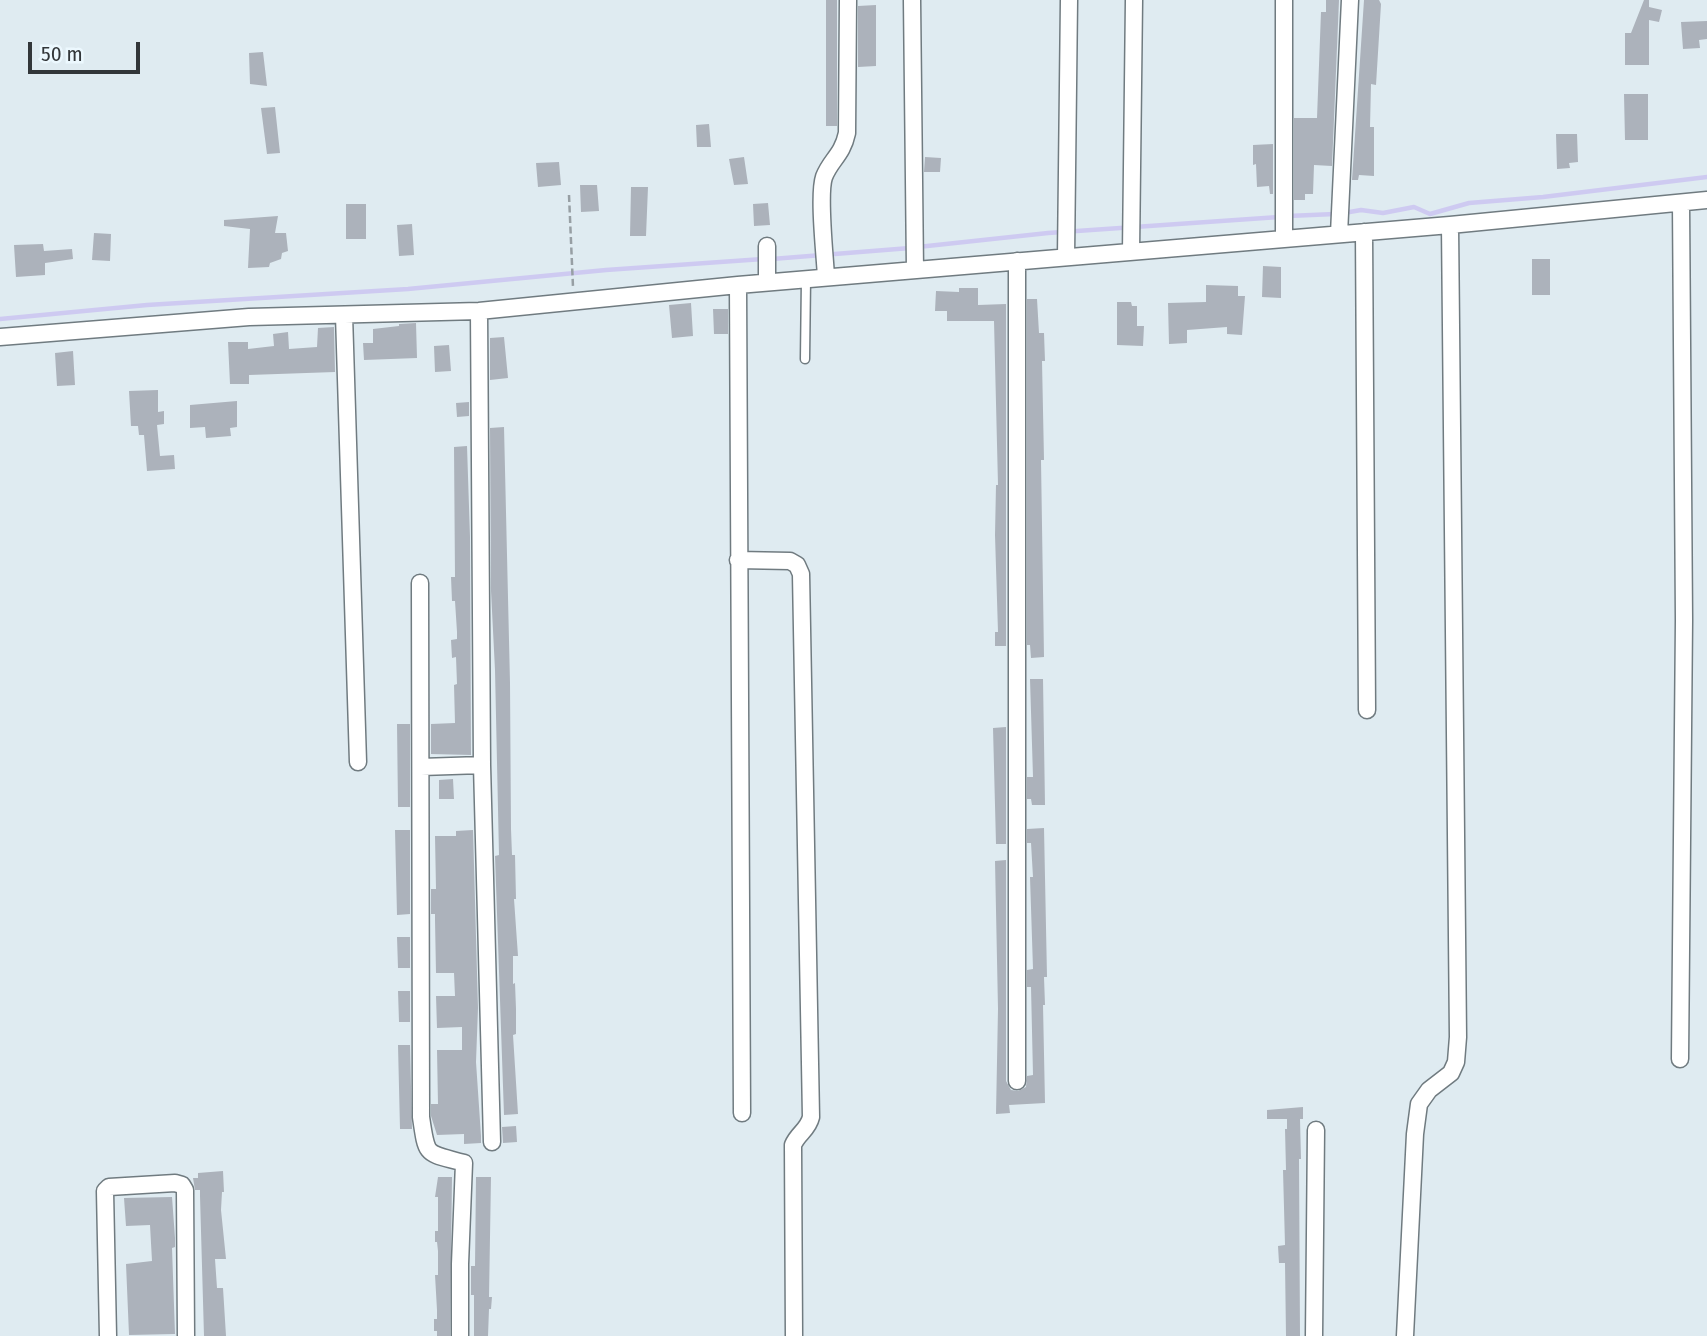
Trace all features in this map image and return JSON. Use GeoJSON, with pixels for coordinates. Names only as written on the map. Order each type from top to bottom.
{"type":"FeatureCollection","features":[{"type":"Feature","properties":{"kind":"street"},"geometry":{"type":"LineString","coordinates":[[826,271],[823,242],[824,177],[843,150],[847,133],[848,0]]}},
{"type":"Feature","properties":{"kind":"street"},"geometry":{"type":"LineString","coordinates":[[912,0],[915,264]]}},
{"type":"Feature","properties":{"kind":"street"},"geometry":{"type":"LineString","coordinates":[[1066,249],[1069,0]]}},
{"type":"Feature","properties":{"kind":"street"},"geometry":{"type":"LineString","coordinates":[[1131,245],[1134,0]]}},
{"type":"Feature","properties":{"kind":"street"},"geometry":{"type":"LineString","coordinates":[[1284,0],[1284,235]]}},
{"type":"Feature","properties":{"kind":"street"},"geometry":{"type":"LineString","coordinates":[[1340,231],[1350,0]]}},
{"type":"Feature","properties":{"kind":"street"},"geometry":{"type":"LineString","coordinates":[[0,337],[249,317],[479,312],[738,285],[767,276],[806,279],[826,271],[915,264],[1017,261],[1066,249],[1340,231],[1364,232],[1707,200]]}},
{"type":"Feature","properties":{"kind":"street"},"geometry":{"type":"LineString","coordinates":[[1680,1059],[1684,620],[1681,203]]}},
{"type":"Feature","properties":{"kind":"street"},"geometry":{"type":"LineString","coordinates":[[1405,1336],[1415,1134],[1419,1104],[1429,1090],[1451,1073],[1456,1062],[1458,1037],[1450,225]]}},
{"type":"Feature","properties":{"kind":"street"},"geometry":{"type":"LineString","coordinates":[[1364,232],[1367,710]]}},
{"type":"Feature","properties":{"kind":"street"},"geometry":{"type":"LineString","coordinates":[[767,248],[767,276]]}},
{"type":"Feature","properties":{"kind":"street"},"geometry":{"type":"LineString","coordinates":[[1017,261],[1017,1081]]}},
{"type":"Feature","properties":{"kind":"street"},"geometry":{"type":"LineString","coordinates":[[738,285],[742,1113]]}},
{"type":"Feature","properties":{"kind":"street"},"geometry":{"type":"LineString","coordinates":[[479,312],[482,765],[492,1142]]}},
{"type":"Feature","properties":{"kind":"street"},"geometry":{"type":"LineString","coordinates":[[344,315],[358,762]]}},
{"type":"Feature","properties":{"kind":"street"},"geometry":{"type":"LineString","coordinates":[[738,560],[790,561],[797,565],[802,574],[811,1118],[808,1128],[797,1136],[793,1145],[794,1336]]}},
{"type":"Feature","properties":{"kind":"street"},"geometry":{"type":"LineString","coordinates":[[420,583],[421,1117],[425,1147],[431,1153],[464,1163],[460,1336]]}},
{"type":"Feature","properties":{"kind":"street"},"geometry":{"type":"LineString","coordinates":[[421,767],[482,765]]}},
{"type":"Feature","properties":{"kind":"street"},"geometry":{"type":"LineString","coordinates":[[1314,1336],[1316,1130]]}},
{"type":"Feature","properties":{"kind":"street"},"geometry":{"type":"LineString","coordinates":[[108,1336],[105,1191],[109,1187],[176,1183],[182,1185],[185,1190],[186,1336]]}},
{"type":"Feature","properties":{"kind":"lane"},"geometry":{"type":"LineString","coordinates":[[805,359],[806,279]]}},
{"type":"Feature","properties":{"kind":"path"},"geometry":{"type":"LineString","coordinates":[[569,195],[574,292]]}},
{"type":"Feature","properties":{"kind":"building"},"geometry":{"type":"Polygon","coordinates":[[[826,0],[837,0],[837,126],[826,126],[826,0]]]}},
{"type":"Feature","properties":{"kind":"building"},"geometry":{"type":"Polygon","coordinates":[[[1326,0],[1339,0],[1332,166],[1314,165],[1313,194],[1305,194],[1305,200],[1294,200],[1294,118],[1317,118],[1321,12],[1326,12],[1326,0]]]}},
{"type":"Feature","properties":{"kind":"building"},"geometry":{"type":"Polygon","coordinates":[[[1364,0],[1379,0],[1381,4],[1376,85],[1371,84],[1370,127],[1374,127],[1374,176],[1359,175],[1358,180],[1352,180],[1364,0]]]}},
{"type":"Feature","properties":{"kind":"building"},"geometry":{"type":"Polygon","coordinates":[[[1644,0],[1649,0],[1649,7],[1662,10],[1659,22],[1649,20],[1649,65],[1625,65],[1625,33],[1631,33],[1644,0]]]}},
{"type":"Feature","properties":{"kind":"building"},"geometry":{"type":"Polygon","coordinates":[[[876,5],[876,66],[858,67],[858,6],[876,5]]]}},
{"type":"Feature","properties":{"kind":"building"},"geometry":{"type":"Polygon","coordinates":[[[1707,21],[1707,39],[1699,40],[1700,48],[1683,49],[1681,22],[1707,21]]]}},
{"type":"Feature","properties":{"kind":"building"},"geometry":{"type":"Polygon","coordinates":[[[263,52],[267,86],[250,84],[249,53],[263,52]]]}},
{"type":"Feature","properties":{"kind":"building"},"geometry":{"type":"Polygon","coordinates":[[[1624,94],[1648,94],[1648,140],[1625,140],[1624,94]]]}},
{"type":"Feature","properties":{"kind":"building"},"geometry":{"type":"Polygon","coordinates":[[[275,107],[280,153],[267,154],[261,108],[275,107]]]}},
{"type":"Feature","properties":{"kind":"building"},"geometry":{"type":"Polygon","coordinates":[[[709,124],[711,147],[697,147],[696,125],[709,124]]]}},
{"type":"Feature","properties":{"kind":"building"},"geometry":{"type":"Polygon","coordinates":[[[1556,134],[1577,134],[1578,162],[1569,163],[1570,168],[1557,169],[1556,134]]]}},
{"type":"Feature","properties":{"kind":"building"},"geometry":{"type":"Polygon","coordinates":[[[1273,144],[1273,194],[1270,194],[1269,186],[1257,187],[1253,145],[1273,144]]]}},
{"type":"Feature","properties":{"kind":"building"},"geometry":{"type":"Polygon","coordinates":[[[744,157],[748,184],[734,185],[729,159],[744,157]]]}},
{"type":"Feature","properties":{"kind":"building"},"geometry":{"type":"Polygon","coordinates":[[[925,157],[941,158],[940,172],[924,172],[925,157]]]}},
{"type":"Feature","properties":{"kind":"building"},"geometry":{"type":"Polygon","coordinates":[[[559,162],[561,185],[538,187],[536,163],[559,162]]]}},
{"type":"Feature","properties":{"kind":"building"},"geometry":{"type":"Polygon","coordinates":[[[580,185],[597,185],[599,211],[581,212],[580,185]]]}},
{"type":"Feature","properties":{"kind":"building"},"geometry":{"type":"Polygon","coordinates":[[[631,187],[648,187],[646,236],[630,236],[631,187]]]}},
{"type":"Feature","properties":{"kind":"building"},"geometry":{"type":"Polygon","coordinates":[[[768,203],[770,225],[754,226],[753,204],[768,203]]]}},
{"type":"Feature","properties":{"kind":"building"},"geometry":{"type":"Polygon","coordinates":[[[346,204],[366,204],[366,239],[346,239],[346,204]]]}},
{"type":"Feature","properties":{"kind":"building"},"geometry":{"type":"Polygon","coordinates":[[[278,216],[275,233],[286,233],[288,251],[282,253],[281,259],[270,263],[269,267],[248,268],[250,229],[224,226],[224,220],[278,216]]]}},
{"type":"Feature","properties":{"kind":"building"},"geometry":{"type":"Polygon","coordinates":[[[412,224],[414,255],[399,256],[397,225],[412,224]]]}},
{"type":"Feature","properties":{"kind":"building"},"geometry":{"type":"Polygon","coordinates":[[[94,233],[111,234],[110,261],[92,260],[94,233]]]}},
{"type":"Feature","properties":{"kind":"building"},"geometry":{"type":"Polygon","coordinates":[[[43,244],[44,251],[72,249],[73,259],[45,263],[45,275],[16,277],[14,245],[43,244]]]}},
{"type":"Feature","properties":{"kind":"building"},"geometry":{"type":"Polygon","coordinates":[[[1532,259],[1550,259],[1550,295],[1532,295],[1532,259]]]}},
{"type":"Feature","properties":{"kind":"building"},"geometry":{"type":"Polygon","coordinates":[[[1263,266],[1281,267],[1281,298],[1262,297],[1263,266]]]}},
{"type":"Feature","properties":{"kind":"building"},"geometry":{"type":"Polygon","coordinates":[[[1206,285],[1238,286],[1238,296],[1245,296],[1242,335],[1227,334],[1227,327],[1187,330],[1187,343],[1169,344],[1168,303],[1206,302],[1206,285]]]}},
{"type":"Feature","properties":{"kind":"building"},"geometry":{"type":"Polygon","coordinates":[[[959,288],[978,288],[978,305],[1006,304],[1006,646],[995,646],[995,632],[998,632],[995,535],[998,485],[994,321],[947,321],[947,311],[935,311],[936,291],[959,292],[959,288]]]}},
{"type":"Feature","properties":{"kind":"building"},"geometry":{"type":"Polygon","coordinates":[[[1027,299],[1037,299],[1039,333],[1044,333],[1045,361],[1042,361],[1044,460],[1041,460],[1044,657],[1031,658],[1030,645],[1027,645],[1027,299]]]}},
{"type":"Feature","properties":{"kind":"building"},"geometry":{"type":"Polygon","coordinates":[[[1117,302],[1131,302],[1132,306],[1137,306],[1137,326],[1144,326],[1143,346],[1117,345],[1117,302]]]}},
{"type":"Feature","properties":{"kind":"building"},"geometry":{"type":"Polygon","coordinates":[[[691,303],[693,336],[672,338],[669,305],[691,303]]]}},
{"type":"Feature","properties":{"kind":"building"},"geometry":{"type":"Polygon","coordinates":[[[713,309],[728,309],[728,334],[714,334],[713,309]]]}},
{"type":"Feature","properties":{"kind":"building"},"geometry":{"type":"Polygon","coordinates":[[[416,323],[417,358],[364,360],[363,343],[373,343],[373,329],[416,323]]]}},
{"type":"Feature","properties":{"kind":"building"},"geometry":{"type":"Polygon","coordinates":[[[334,327],[335,372],[249,375],[249,384],[230,384],[228,342],[248,342],[248,349],[274,346],[273,334],[288,332],[289,349],[317,347],[318,328],[334,327]]]}},
{"type":"Feature","properties":{"kind":"building"},"geometry":{"type":"Polygon","coordinates":[[[504,337],[508,378],[490,380],[490,338],[504,337]]]}},
{"type":"Feature","properties":{"kind":"building"},"geometry":{"type":"Polygon","coordinates":[[[449,345],[451,371],[435,372],[434,346],[449,345]]]}},
{"type":"Feature","properties":{"kind":"building"},"geometry":{"type":"Polygon","coordinates":[[[73,351],[75,385],[57,386],[55,353],[73,351]]]}},
{"type":"Feature","properties":{"kind":"building"},"geometry":{"type":"Polygon","coordinates":[[[158,390],[158,412],[164,411],[164,424],[157,425],[160,456],[174,455],[175,469],[147,471],[144,435],[139,435],[138,426],[131,426],[129,391],[158,390]]]}},
{"type":"Feature","properties":{"kind":"building"},"geometry":{"type":"Polygon","coordinates":[[[237,401],[237,427],[230,428],[231,436],[206,438],[205,427],[190,428],[190,405],[237,401]]]}},
{"type":"Feature","properties":{"kind":"building"},"geometry":{"type":"Polygon","coordinates":[[[469,402],[469,416],[457,417],[456,403],[469,402]]]}},
{"type":"Feature","properties":{"kind":"building"},"geometry":{"type":"Polygon","coordinates":[[[504,427],[511,829],[512,855],[515,855],[514,899],[518,956],[513,956],[516,1034],[513,1035],[518,1114],[504,1115],[495,856],[499,855],[491,591],[490,428],[504,427]]]}},
{"type":"Feature","properties":{"kind":"building"},"geometry":{"type":"Polygon","coordinates":[[[467,446],[471,755],[431,754],[431,724],[455,723],[456,657],[452,658],[451,640],[457,639],[451,577],[455,577],[454,447],[467,446]]]}},
{"type":"Feature","properties":{"kind":"building"},"geometry":{"type":"Polygon","coordinates":[[[1030,679],[1043,679],[1045,805],[1032,805],[1031,799],[1027,799],[1027,777],[1033,777],[1030,679]]]}},
{"type":"Feature","properties":{"kind":"building"},"geometry":{"type":"Polygon","coordinates":[[[397,724],[410,724],[410,807],[398,807],[397,724]]]}},
{"type":"Feature","properties":{"kind":"building"},"geometry":{"type":"Polygon","coordinates":[[[1006,727],[1006,844],[996,844],[993,728],[1006,727]]]}},
{"type":"Feature","properties":{"kind":"building"},"geometry":{"type":"Polygon","coordinates":[[[453,779],[454,799],[439,799],[439,780],[453,779]]]}},
{"type":"Feature","properties":{"kind":"building"},"geometry":{"type":"Polygon","coordinates":[[[1044,828],[1047,977],[1044,977],[1043,1005],[1045,1103],[1009,1105],[1010,1113],[996,1114],[998,1009],[995,861],[1006,860],[1006,1081],[1011,1090],[1018,1091],[1026,1087],[1027,1076],[1033,1075],[1031,987],[1027,987],[1027,970],[1033,969],[1030,877],[1033,877],[1031,843],[1027,843],[1027,829],[1044,828]]]}},
{"type":"Feature","properties":{"kind":"building"},"geometry":{"type":"Polygon","coordinates":[[[395,830],[410,830],[410,914],[397,915],[395,830]]]}},
{"type":"Feature","properties":{"kind":"building"},"geometry":{"type":"Polygon","coordinates":[[[473,830],[478,1008],[476,1062],[481,1143],[464,1144],[464,1134],[437,1135],[431,1116],[431,1104],[438,1104],[437,1050],[462,1050],[462,1027],[437,1028],[436,996],[455,996],[454,973],[436,973],[435,914],[431,914],[431,889],[436,889],[435,836],[456,836],[456,831],[473,830]]]}},
{"type":"Feature","properties":{"kind":"building"},"geometry":{"type":"Polygon","coordinates":[[[397,937],[410,937],[410,968],[398,968],[397,937]]]}},
{"type":"Feature","properties":{"kind":"building"},"geometry":{"type":"Polygon","coordinates":[[[398,991],[410,991],[410,1022],[399,1022],[398,991]]]}},
{"type":"Feature","properties":{"kind":"building"},"geometry":{"type":"Polygon","coordinates":[[[398,1045],[410,1045],[412,1129],[400,1129],[398,1045]]]}},
{"type":"Feature","properties":{"kind":"building"},"geometry":{"type":"Polygon","coordinates":[[[1303,1107],[1299,1159],[1300,1336],[1286,1336],[1285,1263],[1279,1263],[1278,1246],[1285,1245],[1283,1170],[1286,1170],[1287,1119],[1267,1119],[1267,1110],[1303,1107]]]}},
{"type":"Feature","properties":{"kind":"building"},"geometry":{"type":"Polygon","coordinates":[[[516,1126],[517,1142],[503,1143],[502,1127],[516,1126]]]}},
{"type":"Feature","properties":{"kind":"building"},"geometry":{"type":"Polygon","coordinates":[[[223,1171],[221,1210],[226,1259],[215,1259],[217,1288],[223,1288],[226,1336],[204,1336],[200,1190],[195,1190],[193,1178],[198,1178],[198,1173],[223,1171]]]}},
{"type":"Feature","properties":{"kind":"building"},"geometry":{"type":"Polygon","coordinates":[[[438,1177],[452,1177],[450,1336],[437,1336],[437,1331],[434,1331],[434,1319],[437,1319],[435,1275],[438,1275],[438,1251],[435,1231],[438,1231],[438,1197],[435,1197],[438,1177]]]}},
{"type":"Feature","properties":{"kind":"building"},"geometry":{"type":"Polygon","coordinates":[[[476,1177],[491,1177],[489,1297],[492,1297],[488,1336],[474,1336],[471,1266],[475,1266],[476,1177]]]}},
{"type":"Feature","properties":{"kind":"building"},"geometry":{"type":"Polygon","coordinates":[[[172,1197],[175,1238],[175,1247],[172,1248],[175,1334],[129,1335],[126,1264],[152,1261],[150,1225],[126,1226],[124,1198],[172,1197]]]}},
{"type":"Feature","properties":{"kind":"waterway"},"geometry":{"type":"LineString","coordinates":[[1344,213],[1361,210],[1383,213],[1414,207],[1430,214],[1469,203],[1707,177]]}},
{"type":"Feature","properties":{"kind":"waterway"},"geometry":{"type":"LineString","coordinates":[[1288,216],[1335,214]]}},
{"type":"Feature","properties":{"kind":"waterway"},"geometry":{"type":"LineString","coordinates":[[918,247],[1048,233],[1279,217]]}},
{"type":"Feature","properties":{"kind":"waterway"},"geometry":{"type":"LineString","coordinates":[[772,259],[910,248]]}},
{"type":"Feature","properties":{"kind":"waterway"},"geometry":{"type":"LineString","coordinates":[[0,319],[147,305],[408,289],[606,270],[763,259]]}}]}
